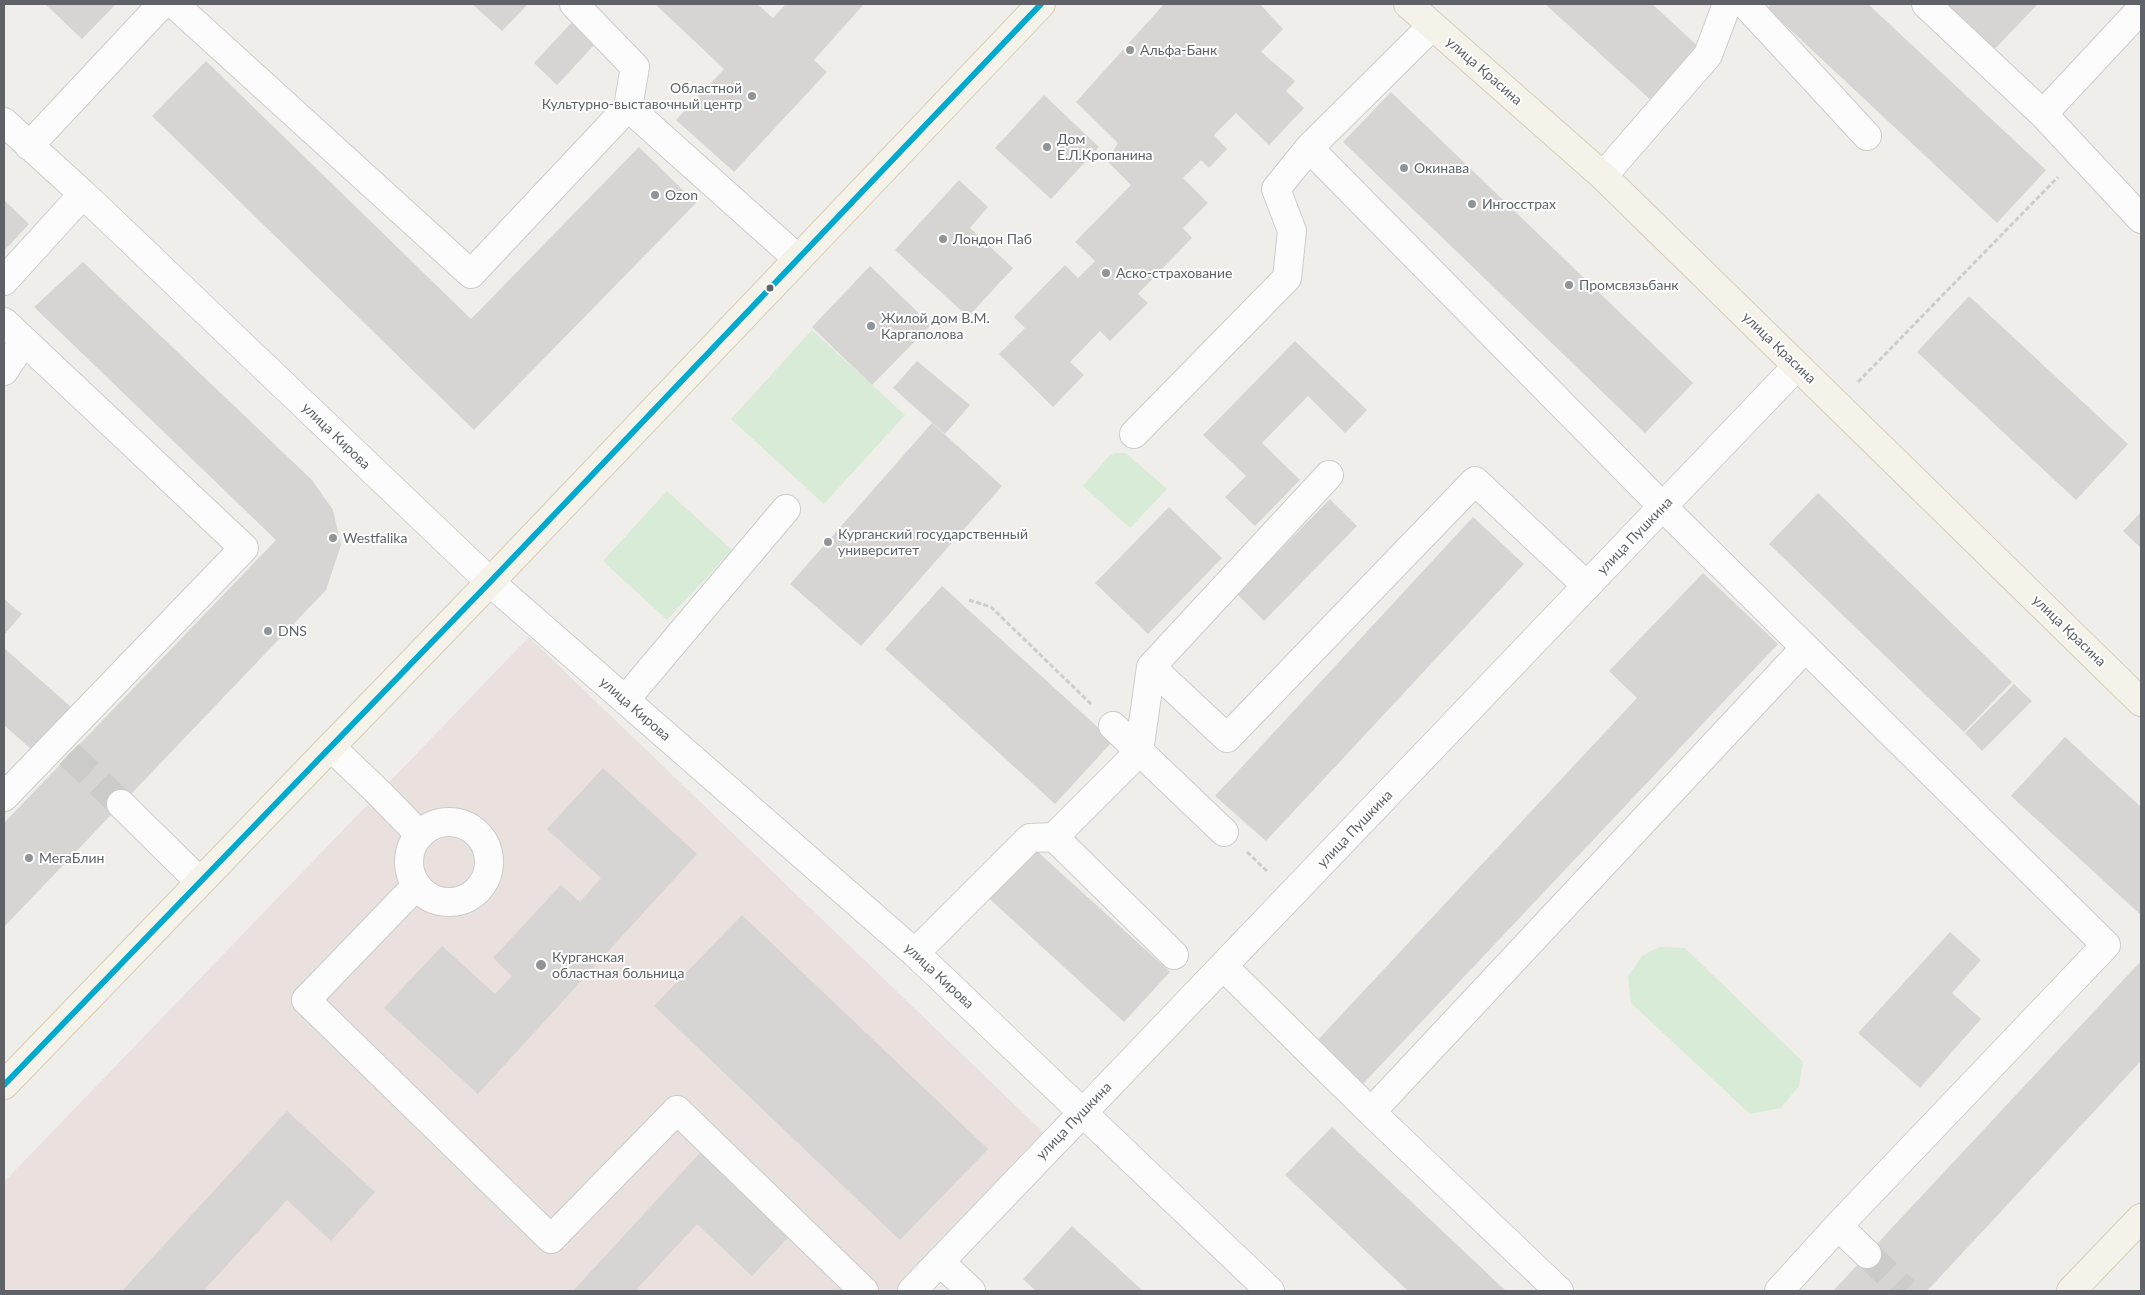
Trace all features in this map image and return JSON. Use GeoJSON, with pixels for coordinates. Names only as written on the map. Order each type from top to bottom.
{"type":"FeatureCollection","features":[{"type":"Feature","properties":{"kind":"main road"},"geometry":{"type":"LineString","coordinates":[[4,1085],[490,582],[1041,4]]}},
{"type":"Feature","properties":{"kind":"main road","name":"улица Красина"},"geometry":{"type":"LineString","coordinates":[[1408,4],[1603,176],[2141,702]]}},
{"type":"Feature","properties":{"kind":"main road"},"geometry":{"type":"LineString","coordinates":[[2071,1291],[2141,1218]]}},
{"type":"Feature","properties":{"kind":"street"},"geometry":{"type":"LineString","coordinates":[[29,146],[162,4]]}},
{"type":"Feature","properties":{"kind":"street"},"geometry":{"type":"LineString","coordinates":[[174,4],[471,274],[628,107],[635,67],[574,4]]}},
{"type":"Feature","properties":{"kind":"street"},"geometry":{"type":"LineString","coordinates":[[1603,176],[1708,55],[1727,4]]}},
{"type":"Feature","properties":{"kind":"street"},"geometry":{"type":"LineString","coordinates":[[1745,4],[1867,136]]}},
{"type":"Feature","properties":{"kind":"street"},"geometry":{"type":"LineString","coordinates":[[1926,4],[2043,114],[2141,219]]}},
{"type":"Feature","properties":{"kind":"street"},"geometry":{"type":"LineString","coordinates":[[2043,114],[2141,9]]}},
{"type":"Feature","properties":{"kind":"street"},"geometry":{"type":"LineString","coordinates":[[1134,434],[1287,278],[1292,231],[1276,188],[1309,148],[1432,26]]}},
{"type":"Feature","properties":{"kind":"street"},"geometry":{"type":"LineString","coordinates":[[628,107],[798,259]]}},
{"type":"Feature","properties":{"kind":"street","name":"улица Кирова"},"geometry":{"type":"LineString","coordinates":[[4,122],[83,194],[490,582],[915,953],[1270,1291]]}},
{"type":"Feature","properties":{"kind":"street"},"geometry":{"type":"LineString","coordinates":[[1309,148],[1663,507],[2106,945],[1838,1226],[1779,1291]]}},
{"type":"Feature","properties":{"kind":"street"},"geometry":{"type":"LineString","coordinates":[[4,281],[83,194]]}},
{"type":"Feature","properties":{"kind":"street"},"geometry":{"type":"LineString","coordinates":[[4,322],[244,548],[64,749],[4,797]]}},
{"type":"Feature","properties":{"kind":"street"},"geometry":{"type":"LineString","coordinates":[[4,371],[24,341]]}},
{"type":"Feature","properties":{"kind":"street","name":"улица Пушкина"},"geometry":{"type":"LineString","coordinates":[[912,1291],[1293,895],[1797,366]]}},
{"type":"Feature","properties":{"kind":"street"},"geometry":{"type":"LineString","coordinates":[[915,953],[1030,838],[1054,837],[1139,752],[1151,667],[1329,475]]}},
{"type":"Feature","properties":{"kind":"street"},"geometry":{"type":"LineString","coordinates":[[1151,667],[1227,738],[1475,481],[1587,586]]}},
{"type":"Feature","properties":{"kind":"street"},"geometry":{"type":"LineString","coordinates":[[625,700],[786,509]]}},
{"type":"Feature","properties":{"kind":"street"},"geometry":{"type":"LineString","coordinates":[[1371,1112],[1805,648]]}},
{"type":"Feature","properties":{"kind":"street"},"geometry":{"type":"LineString","coordinates":[[1113,726],[1224,832]]}},
{"type":"Feature","properties":{"kind":"street"},"geometry":{"type":"LineString","coordinates":[[331,747],[379,792],[420,835]]}},
{"type":"Feature","properties":{"kind":"street"},"geometry":{"type":"LineString","coordinates":[[121,804],[200,882]]}},
{"type":"Feature","properties":{"kind":"street"},"geometry":{"type":"LineString","coordinates":[[445,821],[466,824],[482,838],[490,858],[487,878],[473,895],[454,902],[433,899],[416,886],[408,866],[412,845],[425,829],[445,821]]}},
{"type":"Feature","properties":{"kind":"street"},"geometry":{"type":"LineString","coordinates":[[1054,837],[1174,955]]}},
{"type":"Feature","properties":{"kind":"street"},"geometry":{"type":"LineString","coordinates":[[416,886],[306,1000],[551,1238],[677,1110],[864,1291]]}},
{"type":"Feature","properties":{"kind":"street"},"geometry":{"type":"LineString","coordinates":[[1224,967],[1371,1112],[1559,1291]]}},
{"type":"Feature","properties":{"kind":"street"},"geometry":{"type":"LineString","coordinates":[[1838,1226],[1867,1254]]}},
{"type":"Feature","properties":{"kind":"street"},"geometry":{"type":"LineString","coordinates":[[940,1262],[971,1291]]}},
{"type":"Feature","properties":{"kind":"path"},"geometry":{"type":"LineString","coordinates":[[1837,404],[2081,154]]}},
{"type":"Feature","properties":{"kind":"path"},"geometry":{"type":"LineString","coordinates":[[969,600],[991,607],[1113,726]]}},
{"type":"Feature","properties":{"kind":"path"},"geometry":{"type":"LineString","coordinates":[[1224,832],[1293,895]]}},
{"type":"Feature","properties":{"kind":"shaded area","name":"Курганская областная больница"},"geometry":{"type":"Polygon","coordinates":[[[529,637],[1048,1137],[900,1291],[4,1291],[4,1182],[529,637]]]}},
{"type":"Feature","properties":{"kind":"green space"},"geometry":{"type":"Polygon","coordinates":[[[812,330],[905,415],[824,504],[731,419],[812,330]]]}},
{"type":"Feature","properties":{"kind":"green space"},"geometry":{"type":"Polygon","coordinates":[[[1116,453],[1126,453],[1167,489],[1130,528],[1083,486],[1109,456],[1116,453]]]}},
{"type":"Feature","properties":{"kind":"green space"},"geometry":{"type":"Polygon","coordinates":[[[667,491],[732,550],[667,620],[603,561],[667,491]]]}},
{"type":"Feature","properties":{"kind":"green space"},"geometry":{"type":"Polygon","coordinates":[[[1659,947],[1685,948],[1803,1062],[1799,1086],[1781,1108],[1750,1114],[1631,1003],[1628,976],[1642,956],[1659,947]]]}},
{"type":"Feature","properties":{"kind":"building"},"geometry":{"type":"Polygon","coordinates":[[[45,4],[116,4],[82,39],[45,4]]]}},
{"type":"Feature","properties":{"kind":"building"},"geometry":{"type":"Polygon","coordinates":[[[472,4],[528,4],[502,31],[472,4]]]}},
{"type":"Feature","properties":{"kind":"building","name":"Областной Культурно-выставочный центр"},"geometry":{"type":"Polygon","coordinates":[[[655,4],[757,4],[773,18],[786,4],[864,4],[814,60],[827,72],[734,172],[676,120],[724,69],[655,4]]]}},
{"type":"Feature","properties":{"kind":"building"},"geometry":{"type":"Polygon","coordinates":[[[1164,4],[1260,4],[1283,29],[1261,52],[1295,81],[1286,91],[1304,108],[1269,145],[1236,113],[1214,135],[1227,149],[1209,168],[1201,160],[1183,178],[1208,203],[1183,228],[1192,238],[1138,294],[1148,303],[1110,341],[1100,331],[1070,362],[1084,375],[1053,407],[999,354],[1025,328],[1014,317],[1065,265],[1078,278],[1095,261],[1075,242],[1131,185],[1107,161],[1118,143],[1076,102],[1164,4]]]}},
{"type":"Feature","properties":{"kind":"building"},"geometry":{"type":"Polygon","coordinates":[[[1545,4],[1652,4],[1701,49],[1653,102],[1545,4]]]}},
{"type":"Feature","properties":{"kind":"building"},"geometry":{"type":"Polygon","coordinates":[[[1772,4],[1868,4],[2046,170],[1997,223],[1767,8],[1772,4]]]}},
{"type":"Feature","properties":{"kind":"building"},"geometry":{"type":"Polygon","coordinates":[[[1943,4],[2038,4],[1989,55],[1943,4]]]}},
{"type":"Feature","properties":{"kind":"building"},"geometry":{"type":"Polygon","coordinates":[[[573,21],[596,43],[557,85],[534,63],[573,21]]]}},
{"type":"Feature","properties":{"kind":"building"},"geometry":{"type":"Polygon","coordinates":[[[206,61],[471,319],[639,147],[696,203],[474,430],[152,116],[206,61]]]}},
{"type":"Feature","properties":{"kind":"building"},"geometry":{"type":"Polygon","coordinates":[[[1391,92],[1693,383],[1645,433],[1343,142],[1391,92]]]}},
{"type":"Feature","properties":{"kind":"building","name":"Дом Е.Л.Кропанина"},"geometry":{"type":"Polygon","coordinates":[[[1044,95],[1099,147],[1051,199],[995,148],[1044,95]]]}},
{"type":"Feature","properties":{"kind":"building","name":"Лондон Паб"},"geometry":{"type":"Polygon","coordinates":[[[959,180],[988,207],[970,228],[1013,268],[968,317],[895,250],[959,180]]]}},
{"type":"Feature","properties":{"kind":"building"},"geometry":{"type":"Polygon","coordinates":[[[4,200],[29,224],[4,251],[4,200]]]}},
{"type":"Feature","properties":{"kind":"building"},"geometry":{"type":"Polygon","coordinates":[[[83,262],[312,480],[333,510],[341,545],[326,590],[4,927],[4,823],[276,540],[34,307],[83,262]]]}},
{"type":"Feature","properties":{"kind":"building","name":"Жилой дом В.М. Каргаполова"},"geometry":{"type":"Polygon","coordinates":[[[870,266],[931,325],[872,385],[812,327],[870,266]]]}},
{"type":"Feature","properties":{"kind":"building"},"geometry":{"type":"Polygon","coordinates":[[[1969,296],[2128,444],[2076,500],[1917,352],[1969,296]]]}},
{"type":"Feature","properties":{"kind":"building"},"geometry":{"type":"Polygon","coordinates":[[[1295,341],[1367,410],[1345,433],[1308,396],[1262,443],[1300,480],[1255,526],[1225,497],[1246,476],[1203,435],[1295,341]]]}},
{"type":"Feature","properties":{"kind":"building"},"geometry":{"type":"Polygon","coordinates":[[[917,361],[970,405],[945,434],[893,388],[917,361]]]}},
{"type":"Feature","properties":{"kind":"building"},"geometry":{"type":"Polygon","coordinates":[[[932,423],[1002,486],[861,646],[790,584],[932,423]]]}},
{"type":"Feature","properties":{"kind":"building"},"geometry":{"type":"Polygon","coordinates":[[[1818,493],[2012,682],[1964,732],[1769,544],[1818,493]]]}},
{"type":"Feature","properties":{"kind":"building"},"geometry":{"type":"Polygon","coordinates":[[[1330,499],[1357,526],[1264,621],[1237,594],[1330,499]]]}},
{"type":"Feature","properties":{"kind":"building"},"geometry":{"type":"Polygon","coordinates":[[[1169,507],[1222,558],[1148,634],[1095,583],[1169,507]]]}},
{"type":"Feature","properties":{"kind":"building"},"geometry":{"type":"Polygon","coordinates":[[[2141,512],[2141,548],[2123,531],[2141,512]]]}},
{"type":"Feature","properties":{"kind":"building"},"geometry":{"type":"Polygon","coordinates":[[[1473,517],[1524,564],[1266,841],[1215,796],[1473,517]]]}},
{"type":"Feature","properties":{"kind":"building"},"geometry":{"type":"Polygon","coordinates":[[[1703,573],[1778,644],[1361,1086],[1315,1043],[1637,698],[1609,671],[1703,573]]]}},
{"type":"Feature","properties":{"kind":"building"},"geometry":{"type":"Polygon","coordinates":[[[942,586],[1113,741],[1055,804],[885,649],[942,586]]]}},
{"type":"Feature","properties":{"kind":"building"},"geometry":{"type":"Polygon","coordinates":[[[4,599],[22,614],[4,635],[4,599]]]}},
{"type":"Feature","properties":{"kind":"building"},"geometry":{"type":"Polygon","coordinates":[[[4,648],[71,707],[32,750],[4,725],[4,648]]]}},
{"type":"Feature","properties":{"kind":"building"},"geometry":{"type":"Polygon","coordinates":[[[2014,684],[2032,701],[1982,751],[1965,733],[2014,684]]]}},
{"type":"Feature","properties":{"kind":"building"},"geometry":{"type":"Polygon","coordinates":[[[2065,737],[2141,807],[2141,915],[2011,796],[2065,737]]]}},
{"type":"Feature","properties":{"kind":"building"},"geometry":{"type":"Polygon","coordinates":[[[603,768],[697,854],[478,1094],[384,1008],[442,946],[495,994],[512,976],[493,958],[561,885],[580,902],[601,878],[547,829],[603,768]]]}},
{"type":"Feature","properties":{"kind":"building"},"geometry":{"type":"Polygon","coordinates":[[[1027,842],[1170,972],[1124,1022],[982,892],[1027,842]]]}},
{"type":"Feature","properties":{"kind":"building"},"geometry":{"type":"Polygon","coordinates":[[[742,915],[988,1149],[900,1240],[654,1006],[742,915]]]}},
{"type":"Feature","properties":{"kind":"building"},"geometry":{"type":"Polygon","coordinates":[[[1950,932],[1981,960],[1952,993],[1981,1019],[1920,1088],[1858,1033],[1950,932]]]}},
{"type":"Feature","properties":{"kind":"building"},"geometry":{"type":"Polygon","coordinates":[[[2141,961],[2141,1061],[1927,1291],[1833,1291],[2141,961]]]}},
{"type":"Feature","properties":{"kind":"building"},"geometry":{"type":"Polygon","coordinates":[[[287,1111],[375,1192],[331,1241],[287,1200],[203,1291],[122,1291],[287,1111]]]}},
{"type":"Feature","properties":{"kind":"building"},"geometry":{"type":"Polygon","coordinates":[[[1332,1127],[1506,1291],[1408,1291],[1285,1175],[1332,1127]]]}},
{"type":"Feature","properties":{"kind":"building"},"geometry":{"type":"Polygon","coordinates":[[[700,1153],[763,1211],[797,1228],[752,1276],[697,1224],[635,1291],[573,1291],[700,1153]]]}},
{"type":"Feature","properties":{"kind":"building"},"geometry":{"type":"Polygon","coordinates":[[[1072,1226],[1143,1291],[1036,1291],[1023,1279],[1072,1226]]]}},
{"type":"Feature","properties":{"kind":"tunnel"},"geometry":{"type":"LineString","coordinates":[[69,754],[121,804]]}},
{"type":"Feature","properties":{"kind":"tunnel"},"geometry":{"type":"LineString","coordinates":[[1867,1254],[1905,1291]]}},
{"type":"Feature","properties":{"kind":"transit line"},"geometry":{"type":"LineString","coordinates":[[4,1085],[490,582],[1041,4]]}},
{"type":"Feature","properties":{"kind":"place","name":"Альфа-Банк"},"geometry":{"type":"Point","coordinates":[1130,50]}},
{"type":"Feature","properties":{"kind":"place","name":"Областной Культурно-выставочный центр"},"geometry":{"type":"Point","coordinates":[752,96]}},
{"type":"Feature","properties":{"kind":"place","name":"Дом Е.Л.Кропанина"},"geometry":{"type":"Point","coordinates":[1047,147]}},
{"type":"Feature","properties":{"kind":"place","name":"Окинава"},"geometry":{"type":"Point","coordinates":[1404,168]}},
{"type":"Feature","properties":{"kind":"place","name":"Ozon"},"geometry":{"type":"Point","coordinates":[655,195]}},
{"type":"Feature","properties":{"kind":"place","name":"Ингосстрах"},"geometry":{"type":"Point","coordinates":[1472,204]}},
{"type":"Feature","properties":{"kind":"place","name":"Лондон Паб"},"geometry":{"type":"Point","coordinates":[943,239]}},
{"type":"Feature","properties":{"kind":"place","name":"Аско-страхование"},"geometry":{"type":"Point","coordinates":[1106,273]}},
{"type":"Feature","properties":{"kind":"place","name":"Промсвязьбанк"},"geometry":{"type":"Point","coordinates":[1569,285]}},
{"type":"Feature","properties":{"kind":"place","name":"Жилой дом В.М. Каргаполова"},"geometry":{"type":"Point","coordinates":[871,326]}},
{"type":"Feature","properties":{"kind":"place","name":"Westfalika"},"geometry":{"type":"Point","coordinates":[333,538]}},
{"type":"Feature","properties":{"kind":"place","name":"Курганский государственный университет"},"geometry":{"type":"Point","coordinates":[828,542]}},
{"type":"Feature","properties":{"kind":"place","name":"DNS"},"geometry":{"type":"Point","coordinates":[268,631]}},
{"type":"Feature","properties":{"kind":"place","name":"МегаБлин"},"geometry":{"type":"Point","coordinates":[29,858]}},
{"type":"Feature","properties":{"kind":"place","name":"Курганская областная больница"},"geometry":{"type":"Point","coordinates":[541,965]}}]}
